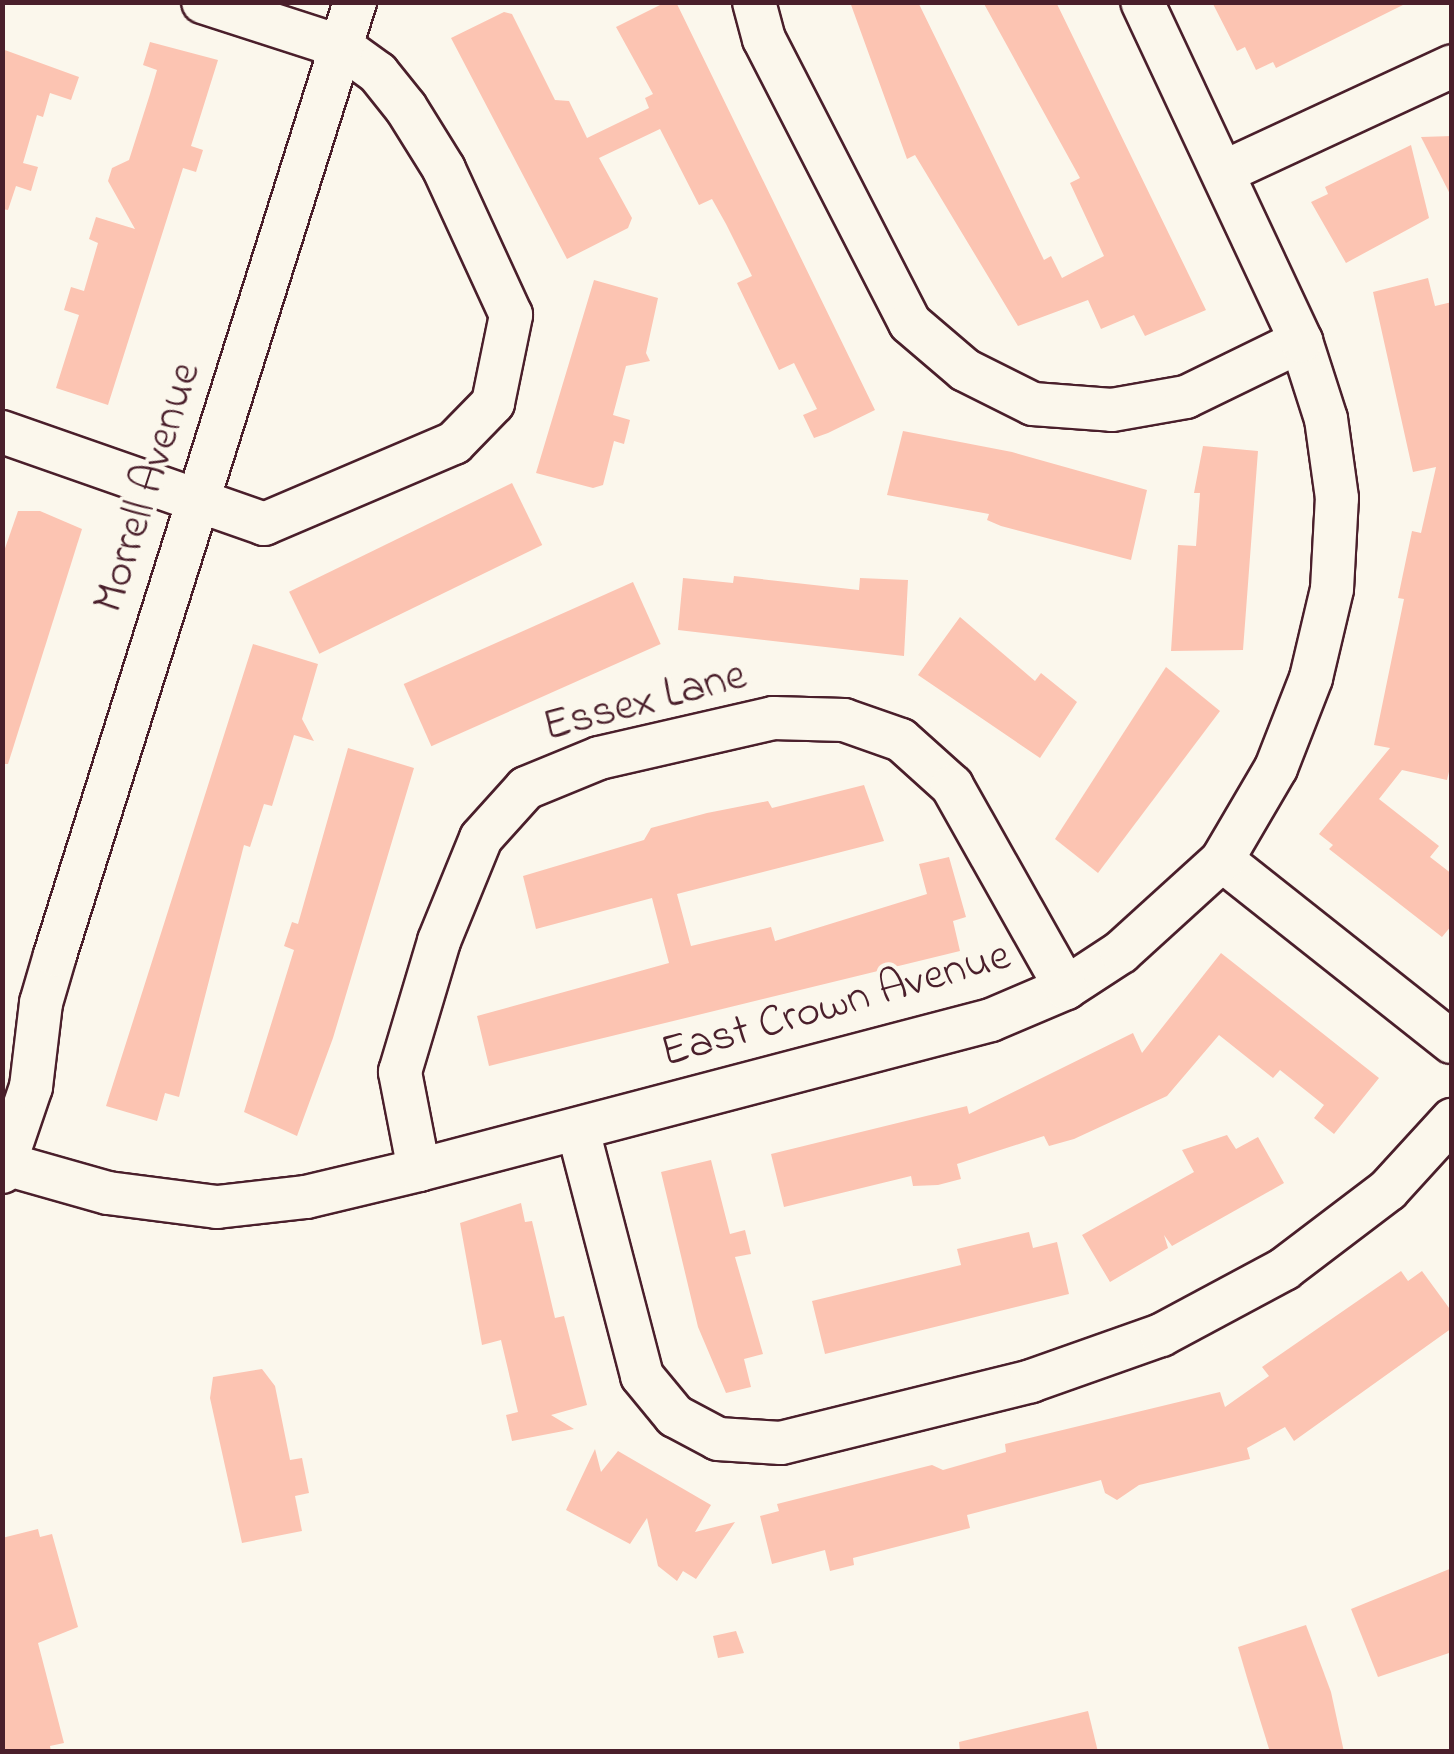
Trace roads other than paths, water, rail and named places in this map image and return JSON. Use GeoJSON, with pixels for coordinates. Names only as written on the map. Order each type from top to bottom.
{"type":"FeatureCollection","features":[{"type":"Feature","properties":{"kind":"street"},"geometry":{"type":"LineString","coordinates":[[2,432],[198,496],[229,515],[264,524],[299,513],[454,443],[493,402],[511,315],[501,286],[406,108],[378,73],[342,47],[204,2]]}},
{"type":"Feature","properties":{"kind":"street","name":"Morrell Avenue"},"geometry":{"type":"LineString","coordinates":[[3,1166],[31,1087],[41,1003],[355,2]]}},
{"type":"Feature","properties":{"kind":"street"},"geometry":{"type":"LineString","coordinates":[[754,2],[764,39],[910,322],[965,370],[1033,404],[1112,410],[1186,397],[1301,341]]}},
{"type":"Feature","properties":{"kind":"street","name":"East Crown Avenue"},"geometry":{"type":"LineString","coordinates":[[3,1166],[108,1193],[217,1207],[306,1197],[419,1170],[932,1040],[1066,988],[1121,952],[1222,860],[1276,768],[1312,678],[1332,590],[1337,498],[1326,419],[1301,341],[1142,2]]}},
{"type":"Feature","properties":{"kind":"street"},"geometry":{"type":"LineString","coordinates":[[1224,172],[1432,70],[1452,66]]}},
{"type":"Feature","properties":{"kind":"street","name":"Essex Lane"},"geometry":{"type":"LineString","coordinates":[[419,1170],[400,1072],[440,941],[480,838],[526,788],[599,758],[773,718],[844,720],[901,740],[952,786],[1066,988]]}},
{"type":"Feature","properties":{"kind":"street"},"geometry":{"type":"LineString","coordinates":[[1222,860],[1452,1042]]}},
{"type":"Feature","properties":{"kind":"street","name":"Morrell Avenue"},"geometry":{"type":"LineString","coordinates":[[2,1066],[41,1003]]}},
{"type":"Feature","properties":{"kind":"street"},"geometry":{"type":"LineString","coordinates":[[578,1130],[642,1376],[676,1416],[718,1438],[781,1443],[1031,1381],[1161,1335],[1284,1269],[1388,1190],[1452,1120]]}}]}
